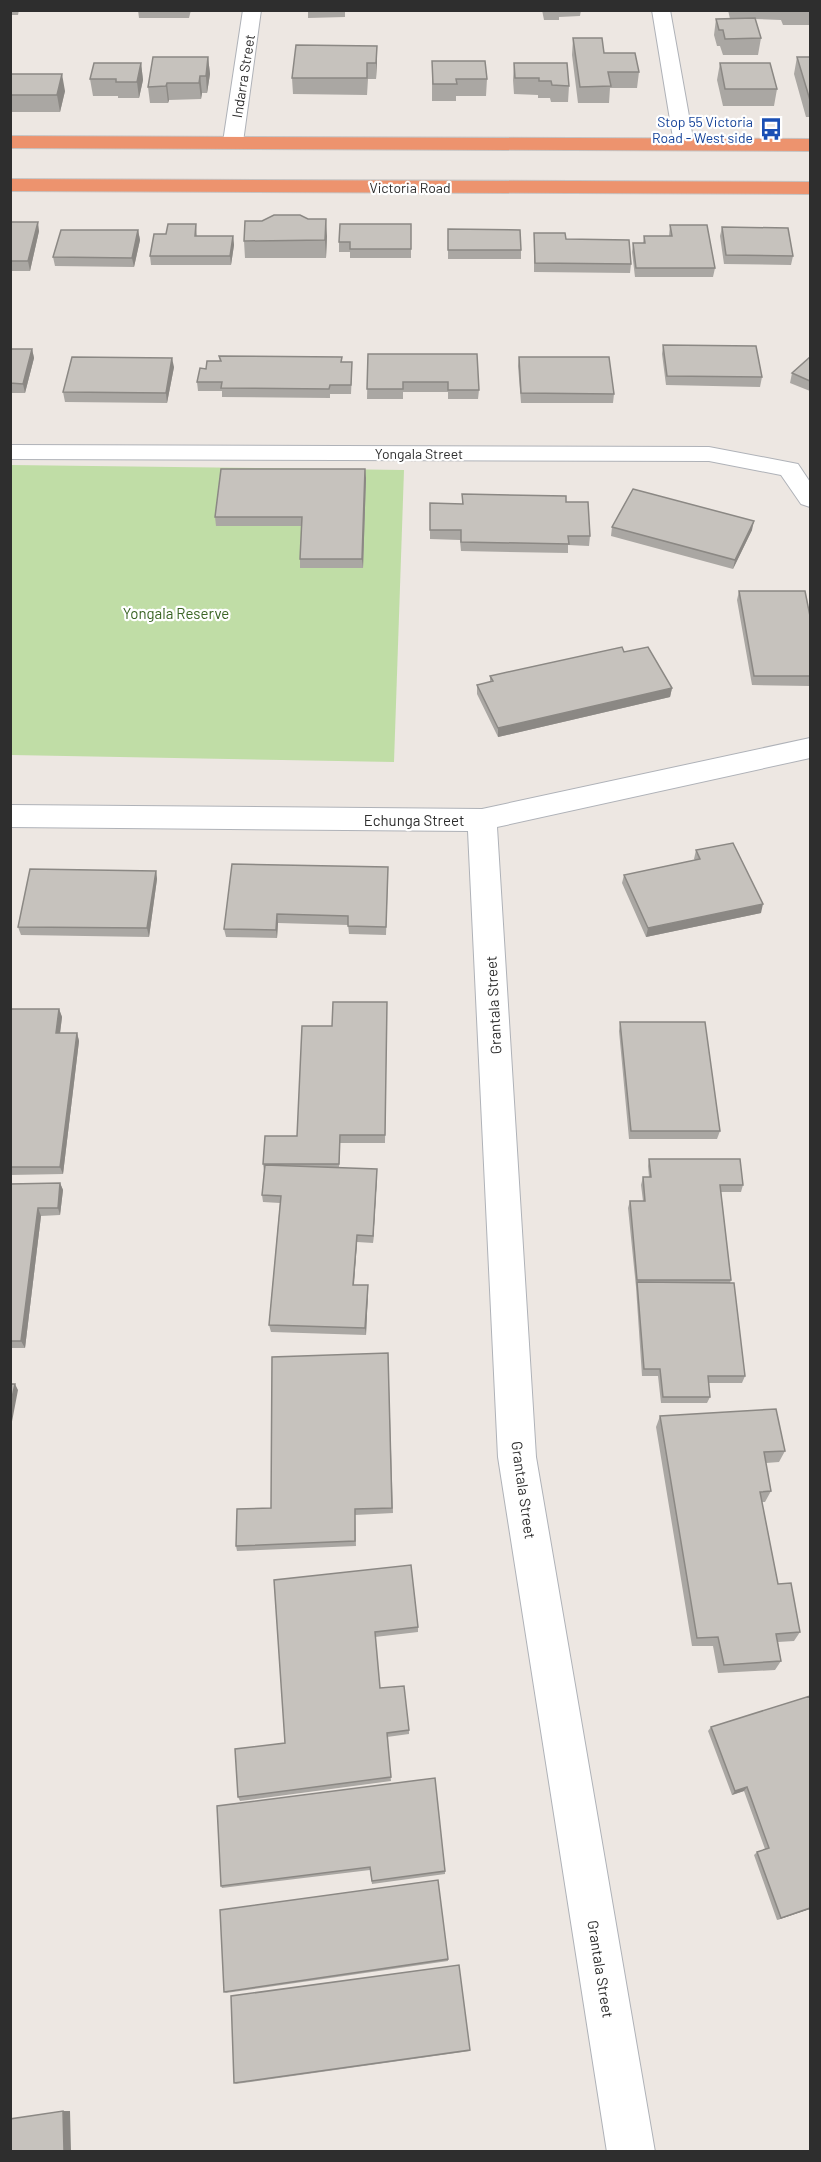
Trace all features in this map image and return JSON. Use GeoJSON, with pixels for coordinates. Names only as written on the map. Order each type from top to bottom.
{"type":"FeatureCollection","features":[{"type":"Feature","properties":{"kind":"highway"},"geometry":{"type":"LineString","coordinates":[[10,142],[810,145]]}},
{"type":"Feature","properties":{"kind":"highway","name":"Victoria Road"},"geometry":{"type":"LineString","coordinates":[[10,185],[810,188]]}},
{"type":"Feature","properties":{"kind":"street","name":"Indarra Street"},"geometry":{"type":"LineString","coordinates":[[233,142],[252,10]]}},
{"type":"Feature","properties":{"kind":"street"},"geometry":{"type":"LineString","coordinates":[[661,10],[684,144]]}},
{"type":"Feature","properties":{"kind":"street","name":"Yongala Street"},"geometry":{"type":"LineString","coordinates":[[10,452],[709,454],[789,469],[810,499]]}},
{"type":"Feature","properties":{"kind":"street","name":"Echunga Street"},"geometry":{"type":"LineString","coordinates":[[10,816],[482,820],[810,748]]}},
{"type":"Feature","properties":{"kind":"street","name":"Grantala Street"},"geometry":{"type":"LineString","coordinates":[[482,820],[517,1457],[631,2151]]}},
{"type":"Feature","properties":{"kind":"green space","name":"Yongala Reserve"},"geometry":{"type":"Polygon","coordinates":[[[11,465],[404,470],[394,762],[11,755],[11,465]]]}},
{"type":"Feature","properties":{"kind":"building"},"geometry":{"type":"Polygon","coordinates":[[[755,18],[761,38],[725,39],[723,30],[719,30],[716,19],[755,18]]]}},
{"type":"Feature","properties":{"kind":"building"},"geometry":{"type":"Polygon","coordinates":[[[573,38],[602,38],[604,53],[635,53],[639,72],[608,72],[611,86],[580,87],[573,38]]]}},
{"type":"Feature","properties":{"kind":"building"},"geometry":{"type":"Polygon","coordinates":[[[296,45],[377,46],[376,63],[367,63],[367,78],[292,78],[296,45]]]}},
{"type":"Feature","properties":{"kind":"building"},"geometry":{"type":"Polygon","coordinates":[[[153,57],[208,57],[206,76],[200,76],[199,83],[167,83],[166,86],[148,87],[153,57]]]}},
{"type":"Feature","properties":{"kind":"building"},"geometry":{"type":"Polygon","coordinates":[[[797,57],[810,57],[810,100],[797,57]]]}},
{"type":"Feature","properties":{"kind":"building"},"geometry":{"type":"Polygon","coordinates":[[[432,61],[485,61],[487,79],[456,79],[457,84],[433,84],[432,61]]]}},
{"type":"Feature","properties":{"kind":"building"},"geometry":{"type":"Polygon","coordinates":[[[94,63],[141,63],[137,82],[90,79],[94,63]]]}},
{"type":"Feature","properties":{"kind":"building"},"geometry":{"type":"Polygon","coordinates":[[[514,63],[567,63],[569,86],[552,85],[551,81],[539,81],[539,78],[515,78],[514,63]]]}},
{"type":"Feature","properties":{"kind":"building"},"geometry":{"type":"Polygon","coordinates":[[[720,63],[770,63],[777,89],[725,89],[720,63]]]}},
{"type":"Feature","properties":{"kind":"building"},"geometry":{"type":"Polygon","coordinates":[[[10,74],[62,74],[57,95],[10,95],[10,74]]]}},
{"type":"Feature","properties":{"kind":"building"},"geometry":{"type":"Polygon","coordinates":[[[274,215],[300,215],[308,219],[326,219],[325,240],[244,241],[245,221],[262,221],[274,215]]]}},
{"type":"Feature","properties":{"kind":"building"},"geometry":{"type":"Polygon","coordinates":[[[10,222],[38,222],[28,261],[10,261],[10,222]]]}},
{"type":"Feature","properties":{"kind":"building"},"geometry":{"type":"Polygon","coordinates":[[[168,224],[196,224],[195,236],[233,236],[230,256],[150,256],[154,234],[166,234],[168,224]]]}},
{"type":"Feature","properties":{"kind":"building"},"geometry":{"type":"Polygon","coordinates":[[[340,224],[411,224],[411,249],[350,249],[350,242],[339,242],[340,224]]]}},
{"type":"Feature","properties":{"kind":"building"},"geometry":{"type":"Polygon","coordinates":[[[670,225],[707,225],[715,268],[636,268],[633,243],[645,243],[644,236],[672,236],[670,225]]]}},
{"type":"Feature","properties":{"kind":"building"},"geometry":{"type":"Polygon","coordinates":[[[722,227],[788,228],[793,256],[726,255],[722,227]]]}},
{"type":"Feature","properties":{"kind":"building"},"geometry":{"type":"Polygon","coordinates":[[[448,229],[520,230],[521,250],[448,250],[448,229]]]}},
{"type":"Feature","properties":{"kind":"building"},"geometry":{"type":"Polygon","coordinates":[[[61,230],[138,230],[132,258],[53,257],[61,230]]]}},
{"type":"Feature","properties":{"kind":"building"},"geometry":{"type":"Polygon","coordinates":[[[534,233],[565,233],[566,239],[629,240],[631,264],[535,263],[534,233]]]}},
{"type":"Feature","properties":{"kind":"building"},"geometry":{"type":"Polygon","coordinates":[[[663,345],[756,346],[762,377],[667,376],[663,345]]]}},
{"type":"Feature","properties":{"kind":"building"},"geometry":{"type":"Polygon","coordinates":[[[10,349],[32,349],[23,384],[10,383],[10,349]]]}},
{"type":"Feature","properties":{"kind":"building"},"geometry":{"type":"Polygon","coordinates":[[[368,354],[477,354],[479,390],[448,390],[448,382],[403,382],[403,389],[367,389],[368,354]]]}},
{"type":"Feature","properties":{"kind":"building"},"geometry":{"type":"Polygon","coordinates":[[[219,356],[342,357],[341,362],[352,362],[351,385],[330,385],[329,389],[221,388],[222,382],[197,382],[200,368],[206,369],[207,361],[221,361],[219,356]]]}},
{"type":"Feature","properties":{"kind":"building"},"geometry":{"type":"Polygon","coordinates":[[[72,357],[172,358],[166,393],[63,392],[72,357]]]}},
{"type":"Feature","properties":{"kind":"building"},"geometry":{"type":"Polygon","coordinates":[[[519,357],[609,357],[614,394],[521,393],[519,357]]]}},
{"type":"Feature","properties":{"kind":"building"},"geometry":{"type":"Polygon","coordinates":[[[810,357],[810,381],[792,373],[810,357]]]}},
{"type":"Feature","properties":{"kind":"building"},"geometry":{"type":"Polygon","coordinates":[[[221,469],[365,469],[362,559],[300,559],[302,517],[215,517],[221,469]]]}},
{"type":"Feature","properties":{"kind":"building"},"geometry":{"type":"Polygon","coordinates":[[[633,489],[754,521],[735,560],[612,527],[633,489]]]}},
{"type":"Feature","properties":{"kind":"building"},"geometry":{"type":"Polygon","coordinates":[[[462,494],[566,496],[566,502],[588,502],[590,536],[568,536],[569,544],[461,542],[461,530],[430,530],[430,503],[463,504],[462,494]]]}},
{"type":"Feature","properties":{"kind":"building"},"geometry":{"type":"Polygon","coordinates":[[[739,591],[805,591],[810,616],[810,676],[754,676],[739,591]]]}},
{"type":"Feature","properties":{"kind":"building"},"geometry":{"type":"Polygon","coordinates":[[[622,647],[624,652],[648,647],[672,688],[498,728],[477,685],[493,681],[490,676],[622,647]]]}},
{"type":"Feature","properties":{"kind":"building"},"geometry":{"type":"Polygon","coordinates":[[[733,843],[763,904],[648,928],[624,875],[700,859],[696,850],[733,843]]]}},
{"type":"Feature","properties":{"kind":"building"},"geometry":{"type":"Polygon","coordinates":[[[232,864],[388,867],[386,927],[348,926],[348,916],[277,914],[276,930],[224,929],[232,864]]]}},
{"type":"Feature","properties":{"kind":"building"},"geometry":{"type":"Polygon","coordinates":[[[30,869],[156,871],[147,928],[18,927],[30,869]]]}},
{"type":"Feature","properties":{"kind":"building"},"geometry":{"type":"Polygon","coordinates":[[[333,1002],[387,1002],[385,1135],[340,1135],[339,1164],[263,1164],[265,1136],[297,1136],[302,1026],[332,1026],[333,1002]]]}},
{"type":"Feature","properties":{"kind":"building"},"geometry":{"type":"Polygon","coordinates":[[[10,1009],[59,1009],[56,1033],[77,1033],[60,1167],[10,1167],[10,1009]]]}},
{"type":"Feature","properties":{"kind":"building"},"geometry":{"type":"Polygon","coordinates":[[[620,1022],[705,1022],[720,1131],[631,1131],[620,1022]]]}},
{"type":"Feature","properties":{"kind":"building"},"geometry":{"type":"Polygon","coordinates":[[[649,1159],[740,1159],[743,1185],[720,1185],[731,1280],[637,1280],[630,1201],[645,1201],[643,1177],[651,1177],[649,1159]]]}},
{"type":"Feature","properties":{"kind":"building"},"geometry":{"type":"Polygon","coordinates":[[[265,1165],[377,1169],[373,1236],[357,1235],[353,1285],[368,1285],[365,1328],[269,1325],[281,1196],[262,1195],[265,1165]]]}},
{"type":"Feature","properties":{"kind":"building"},"geometry":{"type":"Polygon","coordinates":[[[60,1183],[58,1208],[38,1208],[21,1341],[10,1341],[10,1184],[60,1183]]]}},
{"type":"Feature","properties":{"kind":"building"},"geometry":{"type":"Polygon","coordinates":[[[637,1282],[734,1283],[745,1376],[708,1376],[710,1397],[663,1397],[660,1369],[644,1369],[637,1282]]]}},
{"type":"Feature","properties":{"kind":"building"},"geometry":{"type":"Polygon","coordinates":[[[388,1353],[392,1508],[355,1509],[355,1541],[236,1546],[237,1509],[271,1508],[272,1357],[388,1353]]]}},
{"type":"Feature","properties":{"kind":"building"},"geometry":{"type":"Polygon","coordinates":[[[10,1384],[15,1384],[10,1407],[10,1384]]]}},
{"type":"Feature","properties":{"kind":"building"},"geometry":{"type":"Polygon","coordinates":[[[776,1409],[785,1451],[764,1452],[771,1491],[760,1492],[778,1584],[791,1583],[800,1632],[776,1634],[781,1661],[724,1665],[718,1637],[697,1638],[660,1416],[776,1409]]]}},
{"type":"Feature","properties":{"kind":"building"},"geometry":{"type":"Polygon","coordinates":[[[411,1565],[418,1627],[375,1632],[380,1688],[404,1686],[409,1730],[387,1733],[391,1777],[238,1797],[235,1749],[285,1743],[274,1580],[411,1565]]]}},
{"type":"Feature","properties":{"kind":"building"},"geometry":{"type":"Polygon","coordinates":[[[810,1696],[810,1908],[781,1918],[757,1852],[769,1848],[747,1787],[735,1791],[711,1727],[810,1696]]]}},
{"type":"Feature","properties":{"kind":"building"},"geometry":{"type":"Polygon","coordinates":[[[435,1778],[445,1871],[372,1881],[370,1867],[221,1886],[217,1806],[435,1778]]]}},
{"type":"Feature","properties":{"kind":"building"},"geometry":{"type":"Polygon","coordinates":[[[438,1880],[448,1959],[224,1992],[220,1910],[438,1880]]]}},
{"type":"Feature","properties":{"kind":"building"},"geometry":{"type":"Polygon","coordinates":[[[459,1965],[470,2050],[234,2083],[231,1996],[459,1965]]]}},
{"type":"Feature","properties":{"kind":"building"},"geometry":{"type":"Polygon","coordinates":[[[63,2111],[64,2151],[10,2151],[10,2119],[63,2111]]]}},
{"type":"Feature","properties":{"kind":"place","name":"Stop 55 Victoria Road - West side"},"geometry":{"type":"Point","coordinates":[771,129]}}]}
